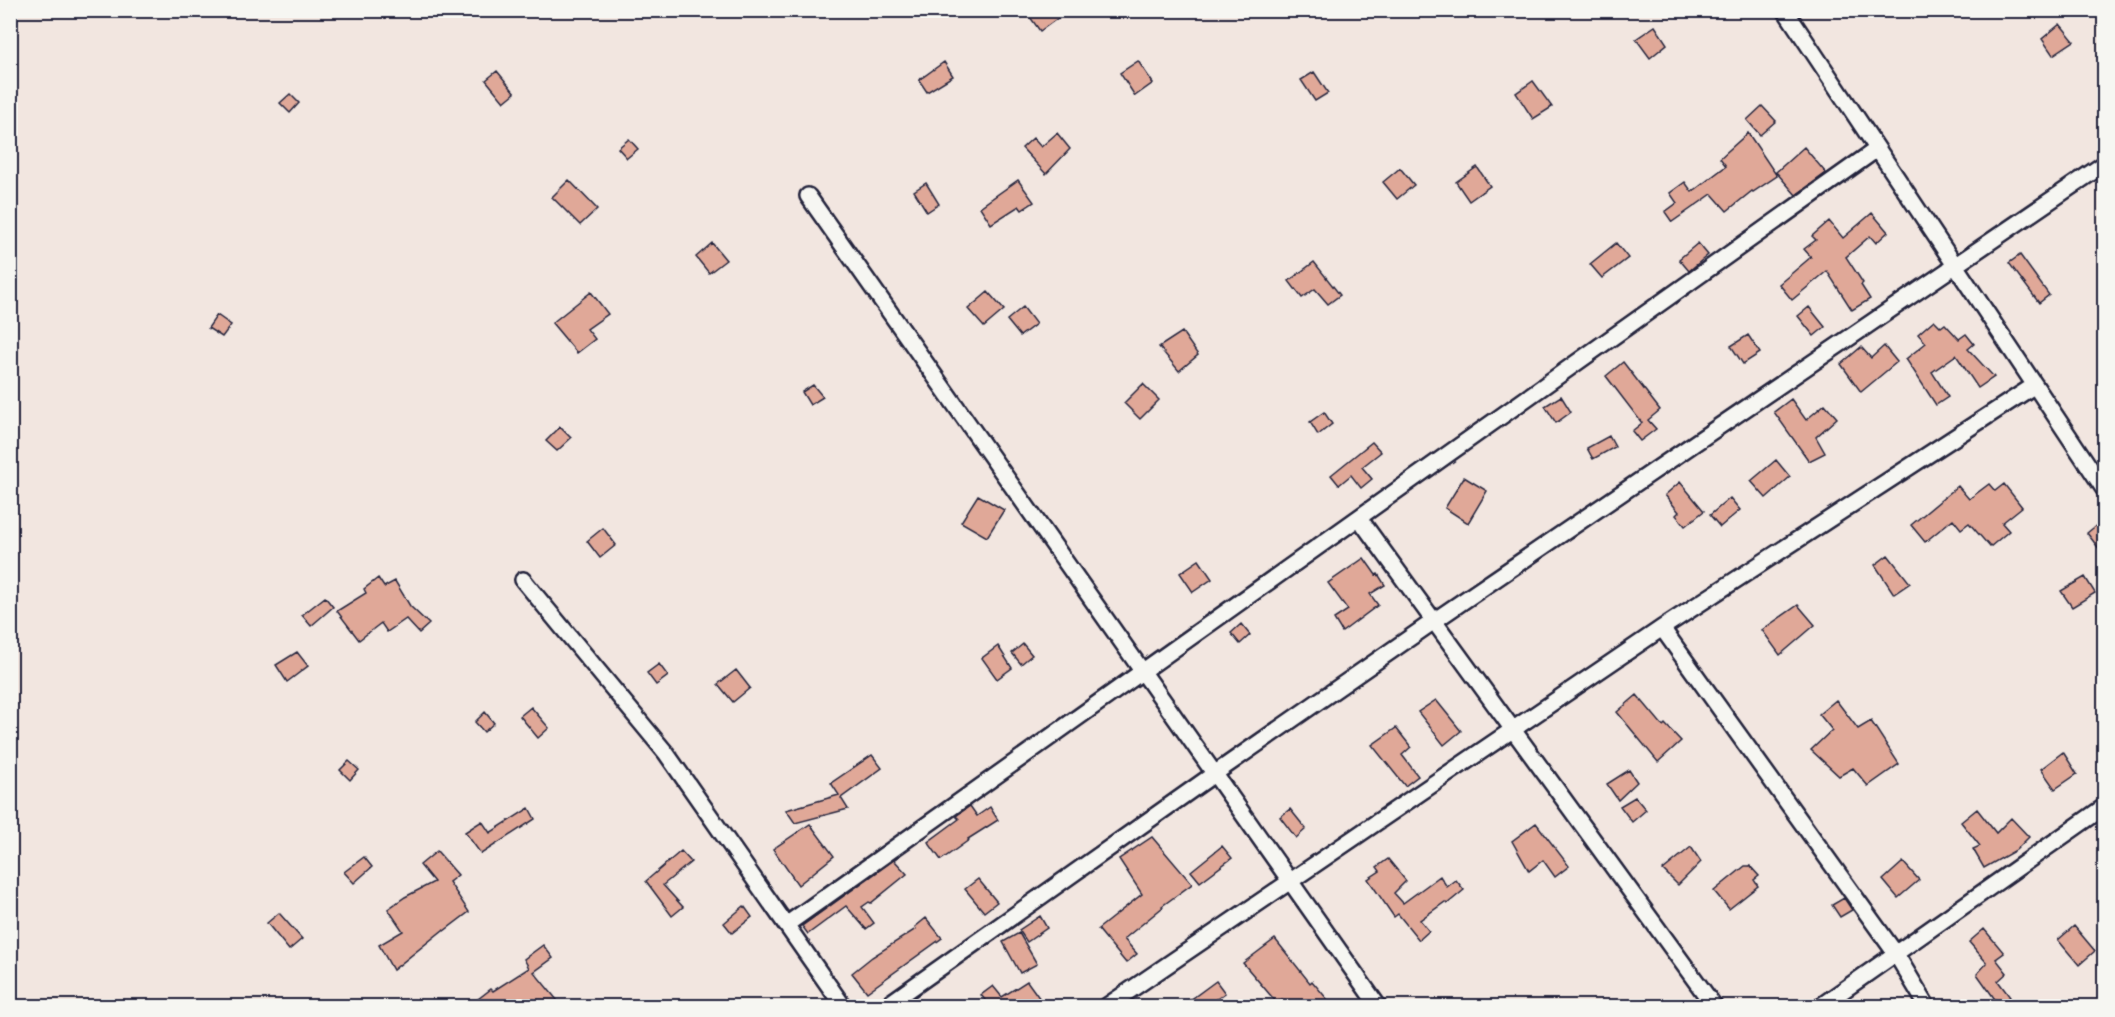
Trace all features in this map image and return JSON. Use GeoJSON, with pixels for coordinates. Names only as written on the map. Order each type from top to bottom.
{"type":"FeatureCollection","features":[{"type":"Feature","properties":{"kind":"street"},"geometry":{"type":"LineString","coordinates":[[1785,10],[2104,489]]}},
{"type":"Feature","properties":{"kind":"street"},"geometry":{"type":"LineString","coordinates":[[786,926],[1877,149]]}},
{"type":"Feature","properties":{"kind":"street"},"geometry":{"type":"LineString","coordinates":[[886,1006],[1434,621],[2104,164]]}},
{"type":"Feature","properties":{"kind":"street"},"geometry":{"type":"LineString","coordinates":[[808,196],[1378,1006]]}},
{"type":"Feature","properties":{"kind":"street"},"geometry":{"type":"LineString","coordinates":[[1107,1006],[1662,628],[2035,385]]}},
{"type":"Feature","properties":{"kind":"street"},"geometry":{"type":"LineString","coordinates":[[1359,518],[1714,1006]]}},
{"type":"Feature","properties":{"kind":"street"},"geometry":{"type":"LineString","coordinates":[[523,580],[666,753],[843,1006]]}},
{"type":"Feature","properties":{"kind":"street"},"geometry":{"type":"LineString","coordinates":[[1662,628],[1896,954],[1927,1006]]}},
{"type":"Feature","properties":{"kind":"street"},"geometry":{"type":"LineString","coordinates":[[1821,1006],[2104,807]]}},
{"type":"Feature","properties":{"kind":"building"},"geometry":{"type":"Polygon","coordinates":[[[1025,10],[1069,10],[1040,31],[1025,10]]]}},
{"type":"Feature","properties":{"kind":"building"},"geometry":{"type":"Polygon","coordinates":[[[2060,24],[2074,41],[2053,55],[2042,39],[2060,24]]]}},
{"type":"Feature","properties":{"kind":"building"},"geometry":{"type":"Polygon","coordinates":[[[1655,26],[1667,44],[1650,58],[1636,39],[1655,26]]]}},
{"type":"Feature","properties":{"kind":"building"},"geometry":{"type":"Polygon","coordinates":[[[1138,61],[1153,83],[1135,96],[1120,73],[1138,61]]]}},
{"type":"Feature","properties":{"kind":"building"},"geometry":{"type":"Polygon","coordinates":[[[944,62],[953,76],[927,92],[919,80],[944,62]]]}},
{"type":"Feature","properties":{"kind":"building"},"geometry":{"type":"Polygon","coordinates":[[[497,71],[515,93],[504,102],[486,80],[497,71]]]}},
{"type":"Feature","properties":{"kind":"building"},"geometry":{"type":"Polygon","coordinates":[[[1314,72],[1328,93],[1315,101],[1301,80],[1314,72]]]}},
{"type":"Feature","properties":{"kind":"building"},"geometry":{"type":"Polygon","coordinates":[[[1533,81],[1552,107],[1533,119],[1516,93],[1533,81]]]}},
{"type":"Feature","properties":{"kind":"building"},"geometry":{"type":"Polygon","coordinates":[[[290,94],[299,103],[290,113],[280,103],[290,94]]]}},
{"type":"Feature","properties":{"kind":"building"},"geometry":{"type":"Polygon","coordinates":[[[1762,106],[1776,121],[1760,135],[1747,120],[1762,106]]]}},
{"type":"Feature","properties":{"kind":"building"},"geometry":{"type":"Polygon","coordinates":[[[1057,133],[1070,149],[1046,174],[1022,148],[1033,138],[1041,147],[1057,133]]]}},
{"type":"Feature","properties":{"kind":"building"},"geometry":{"type":"Polygon","coordinates":[[[1748,133],[1777,176],[1752,191],[1727,211],[1712,194],[1672,222],[1665,212],[1677,203],[1670,193],[1685,182],[1692,192],[1726,166],[1720,158],[1748,133]]]}},
{"type":"Feature","properties":{"kind":"building"},"geometry":{"type":"Polygon","coordinates":[[[629,139],[638,149],[627,158],[618,148],[629,139]]]}},
{"type":"Feature","properties":{"kind":"building"},"geometry":{"type":"Polygon","coordinates":[[[1804,147],[1826,173],[1796,195],[1776,172],[1804,147]]]}},
{"type":"Feature","properties":{"kind":"building"},"geometry":{"type":"Polygon","coordinates":[[[1477,167],[1490,186],[1469,201],[1456,182],[1477,167]]]}},
{"type":"Feature","properties":{"kind":"building"},"geometry":{"type":"Polygon","coordinates":[[[1400,168],[1414,185],[1397,199],[1383,182],[1400,168]]]}},
{"type":"Feature","properties":{"kind":"building"},"geometry":{"type":"Polygon","coordinates":[[[569,180],[597,209],[580,225],[552,197],[569,180]]]}},
{"type":"Feature","properties":{"kind":"building"},"geometry":{"type":"Polygon","coordinates":[[[1018,180],[1034,202],[1022,210],[1019,206],[991,224],[980,207],[1018,180]]]}},
{"type":"Feature","properties":{"kind":"building"},"geometry":{"type":"Polygon","coordinates":[[[926,183],[939,204],[927,212],[914,191],[926,183]]]}},
{"type":"Feature","properties":{"kind":"building"},"geometry":{"type":"Polygon","coordinates":[[[1872,213],[1888,232],[1876,243],[1870,236],[1846,257],[1863,283],[1861,285],[1870,299],[1852,310],[1827,271],[1792,300],[1779,284],[1811,257],[1804,249],[1816,240],[1812,236],[1829,221],[1843,238],[1872,213]]]}},
{"type":"Feature","properties":{"kind":"building"},"geometry":{"type":"Polygon","coordinates":[[[712,243],[726,260],[709,273],[696,257],[712,243]]]}},
{"type":"Feature","properties":{"kind":"building"},"geometry":{"type":"Polygon","coordinates":[[[1616,243],[1628,258],[1602,278],[1590,264],[1616,243]]]}},
{"type":"Feature","properties":{"kind":"building"},"geometry":{"type":"Polygon","coordinates":[[[1698,243],[1708,255],[1689,271],[1679,259],[1698,243]]]}},
{"type":"Feature","properties":{"kind":"building"},"geometry":{"type":"Polygon","coordinates":[[[2020,255],[2049,295],[2039,303],[2009,263],[2020,255]]]}},
{"type":"Feature","properties":{"kind":"building"},"geometry":{"type":"Polygon","coordinates":[[[1314,262],[1340,295],[1328,304],[1315,289],[1302,298],[1289,281],[1314,262]]]}},
{"type":"Feature","properties":{"kind":"building"},"geometry":{"type":"Polygon","coordinates":[[[591,292],[608,314],[587,329],[595,339],[577,353],[552,323],[591,292]]]}},
{"type":"Feature","properties":{"kind":"building"},"geometry":{"type":"Polygon","coordinates":[[[988,292],[1004,310],[984,327],[968,309],[988,292]]]}},
{"type":"Feature","properties":{"kind":"building"},"geometry":{"type":"Polygon","coordinates":[[[1023,307],[1036,324],[1020,336],[1007,320],[1023,307]]]}},
{"type":"Feature","properties":{"kind":"building"},"geometry":{"type":"Polygon","coordinates":[[[1809,307],[1825,327],[1814,336],[1798,316],[1809,307]]]}},
{"type":"Feature","properties":{"kind":"building"},"geometry":{"type":"Polygon","coordinates":[[[217,315],[231,325],[222,337],[208,328],[217,315]]]}},
{"type":"Feature","properties":{"kind":"building"},"geometry":{"type":"Polygon","coordinates":[[[1934,320],[1941,327],[1945,324],[1959,339],[1966,334],[1974,344],[1968,349],[1994,377],[1978,388],[1956,355],[1932,372],[1948,397],[1936,405],[1906,359],[1926,343],[1918,334],[1934,320]]]}},
{"type":"Feature","properties":{"kind":"building"},"geometry":{"type":"Polygon","coordinates":[[[1182,332],[1198,355],[1179,371],[1159,347],[1182,332]]]}},
{"type":"Feature","properties":{"kind":"building"},"geometry":{"type":"Polygon","coordinates":[[[1748,335],[1760,353],[1743,364],[1731,346],[1748,335]]]}},
{"type":"Feature","properties":{"kind":"building"},"geometry":{"type":"Polygon","coordinates":[[[1884,346],[1897,362],[1861,392],[1841,364],[1861,347],[1871,358],[1884,346]]]}},
{"type":"Feature","properties":{"kind":"building"},"geometry":{"type":"Polygon","coordinates":[[[1623,362],[1660,410],[1648,420],[1656,429],[1640,441],[1632,431],[1642,423],[1606,376],[1623,362]]]}},
{"type":"Feature","properties":{"kind":"building"},"geometry":{"type":"Polygon","coordinates":[[[1143,384],[1159,400],[1140,419],[1124,403],[1143,384]]]}},
{"type":"Feature","properties":{"kind":"building"},"geometry":{"type":"Polygon","coordinates":[[[813,385],[823,397],[810,405],[802,392],[813,385]]]}},
{"type":"Feature","properties":{"kind":"building"},"geometry":{"type":"Polygon","coordinates":[[[1561,396],[1571,412],[1556,423],[1545,406],[1561,396]]]}},
{"type":"Feature","properties":{"kind":"building"},"geometry":{"type":"Polygon","coordinates":[[[1791,399],[1806,420],[1825,404],[1837,418],[1816,437],[1825,453],[1809,461],[1774,412],[1791,399]]]}},
{"type":"Feature","properties":{"kind":"building"},"geometry":{"type":"Polygon","coordinates":[[[1324,412],[1332,424],[1318,435],[1310,422],[1324,412]]]}},
{"type":"Feature","properties":{"kind":"building"},"geometry":{"type":"Polygon","coordinates":[[[560,427],[571,438],[557,451],[546,441],[560,427]]]}},
{"type":"Feature","properties":{"kind":"building"},"geometry":{"type":"Polygon","coordinates":[[[1609,436],[1615,447],[1593,459],[1587,448],[1609,436]]]}},
{"type":"Feature","properties":{"kind":"building"},"geometry":{"type":"Polygon","coordinates":[[[1372,442],[1381,452],[1362,467],[1372,479],[1361,488],[1351,475],[1339,485],[1331,475],[1372,442]]]}},
{"type":"Feature","properties":{"kind":"building"},"geometry":{"type":"Polygon","coordinates":[[[1776,460],[1790,477],[1766,498],[1751,481],[1776,460]]]}},
{"type":"Feature","properties":{"kind":"building"},"geometry":{"type":"Polygon","coordinates":[[[1464,477],[1487,491],[1468,523],[1445,508],[1464,477]]]}},
{"type":"Feature","properties":{"kind":"building"},"geometry":{"type":"Polygon","coordinates":[[[1680,482],[1704,511],[1685,526],[1676,515],[1679,512],[1665,495],[1680,482]]]}},
{"type":"Feature","properties":{"kind":"building"},"geometry":{"type":"Polygon","coordinates":[[[1989,484],[1995,491],[2004,484],[2022,507],[2002,523],[2009,531],[1990,547],[1969,523],[1961,529],[1953,519],[1925,542],[1911,525],[1958,486],[1969,499],[1989,484]]]}},
{"type":"Feature","properties":{"kind":"building"},"geometry":{"type":"Polygon","coordinates":[[[978,495],[1004,510],[987,537],[961,522],[978,495]]]}},
{"type":"Feature","properties":{"kind":"building"},"geometry":{"type":"Polygon","coordinates":[[[1730,498],[1740,510],[1720,527],[1710,515],[1730,498]]]}},
{"type":"Feature","properties":{"kind":"building"},"geometry":{"type":"Polygon","coordinates":[[[2104,519],[2104,555],[2087,533],[2104,519]]]}},
{"type":"Feature","properties":{"kind":"building"},"geometry":{"type":"Polygon","coordinates":[[[603,528],[616,545],[600,558],[587,541],[603,528]]]}},
{"type":"Feature","properties":{"kind":"building"},"geometry":{"type":"Polygon","coordinates":[[[1888,555],[1910,583],[1894,594],[1875,565],[1888,555]]]}},
{"type":"Feature","properties":{"kind":"building"},"geometry":{"type":"Polygon","coordinates":[[[1364,558],[1385,585],[1370,594],[1378,605],[1342,632],[1334,619],[1348,610],[1328,583],[1364,558]]]}},
{"type":"Feature","properties":{"kind":"building"},"geometry":{"type":"Polygon","coordinates":[[[1199,560],[1212,579],[1193,592],[1180,573],[1199,560]]]}},
{"type":"Feature","properties":{"kind":"building"},"geometry":{"type":"Polygon","coordinates":[[[2085,577],[2095,593],[2072,607],[2061,591],[2085,577]]]}},
{"type":"Feature","properties":{"kind":"building"},"geometry":{"type":"Polygon","coordinates":[[[378,578],[384,587],[395,581],[410,606],[429,624],[419,633],[406,619],[387,632],[381,623],[359,640],[337,611],[366,593],[364,589],[378,578]]]}},
{"type":"Feature","properties":{"kind":"building"},"geometry":{"type":"Polygon","coordinates":[[[325,597],[333,607],[311,626],[302,615],[325,597]]]}},
{"type":"Feature","properties":{"kind":"building"},"geometry":{"type":"Polygon","coordinates":[[[1798,605],[1815,625],[1780,655],[1762,630],[1798,605]]]}},
{"type":"Feature","properties":{"kind":"building"},"geometry":{"type":"Polygon","coordinates":[[[1241,624],[1250,635],[1240,644],[1231,633],[1241,624]]]}},
{"type":"Feature","properties":{"kind":"building"},"geometry":{"type":"Polygon","coordinates":[[[1023,644],[1032,655],[1021,664],[1012,653],[1023,644]]]}},
{"type":"Feature","properties":{"kind":"building"},"geometry":{"type":"Polygon","coordinates":[[[998,646],[1012,668],[997,679],[982,658],[998,646]]]}},
{"type":"Feature","properties":{"kind":"building"},"geometry":{"type":"Polygon","coordinates":[[[297,652],[308,666],[287,682],[276,665],[297,652]]]}},
{"type":"Feature","properties":{"kind":"building"},"geometry":{"type":"Polygon","coordinates":[[[659,664],[668,676],[656,685],[647,673],[659,664]]]}},
{"type":"Feature","properties":{"kind":"building"},"geometry":{"type":"Polygon","coordinates":[[[736,670],[750,688],[733,702],[718,684],[736,670]]]}},
{"type":"Feature","properties":{"kind":"building"},"geometry":{"type":"Polygon","coordinates":[[[1637,695],[1663,726],[1665,724],[1681,741],[1658,762],[1617,712],[1637,695]]]}},
{"type":"Feature","properties":{"kind":"building"},"geometry":{"type":"Polygon","coordinates":[[[1436,700],[1461,731],[1444,745],[1418,712],[1436,700]]]}},
{"type":"Feature","properties":{"kind":"building"},"geometry":{"type":"Polygon","coordinates":[[[1836,700],[1858,729],[1871,721],[1899,764],[1868,786],[1853,768],[1839,776],[1811,750],[1832,730],[1819,714],[1836,700]]]}},
{"type":"Feature","properties":{"kind":"building"},"geometry":{"type":"Polygon","coordinates":[[[531,707],[549,728],[538,738],[520,716],[531,707]]]}},
{"type":"Feature","properties":{"kind":"building"},"geometry":{"type":"Polygon","coordinates":[[[485,712],[494,723],[484,732],[475,722],[485,712]]]}},
{"type":"Feature","properties":{"kind":"building"},"geometry":{"type":"Polygon","coordinates":[[[1396,728],[1411,747],[1402,755],[1418,776],[1405,786],[1372,745],[1396,728]]]}},
{"type":"Feature","properties":{"kind":"building"},"geometry":{"type":"Polygon","coordinates":[[[2063,752],[2077,774],[2055,789],[2041,769],[2063,752]]]}},
{"type":"Feature","properties":{"kind":"building"},"geometry":{"type":"Polygon","coordinates":[[[872,755],[882,768],[841,798],[848,809],[795,823],[786,810],[839,795],[831,783],[872,755]]]}},
{"type":"Feature","properties":{"kind":"building"},"geometry":{"type":"Polygon","coordinates":[[[349,761],[359,770],[350,780],[340,770],[349,761]]]}},
{"type":"Feature","properties":{"kind":"building"},"geometry":{"type":"Polygon","coordinates":[[[1629,770],[1637,782],[1618,800],[1607,784],[1629,770]]]}},
{"type":"Feature","properties":{"kind":"building"},"geometry":{"type":"Polygon","coordinates":[[[1635,797],[1646,810],[1632,822],[1620,806],[1635,797]]]}},
{"type":"Feature","properties":{"kind":"building"},"geometry":{"type":"Polygon","coordinates":[[[970,806],[977,816],[990,807],[998,820],[941,860],[928,842],[959,819],[956,816],[970,806]]]}},
{"type":"Feature","properties":{"kind":"building"},"geometry":{"type":"Polygon","coordinates":[[[529,808],[535,819],[481,854],[465,832],[482,821],[490,833],[529,808]]]}},
{"type":"Feature","properties":{"kind":"building"},"geometry":{"type":"Polygon","coordinates":[[[1290,809],[1306,829],[1296,838],[1280,817],[1290,809]]]}},
{"type":"Feature","properties":{"kind":"building"},"geometry":{"type":"Polygon","coordinates":[[[1977,809],[1996,833],[2011,818],[2029,837],[2016,850],[1984,868],[1973,849],[1980,846],[1961,822],[1977,809]]]}},
{"type":"Feature","properties":{"kind":"building"},"geometry":{"type":"Polygon","coordinates":[[[1536,823],[1569,866],[1555,877],[1543,860],[1529,871],[1512,841],[1536,823]]]}},
{"type":"Feature","properties":{"kind":"building"},"geometry":{"type":"Polygon","coordinates":[[[810,824],[834,856],[798,885],[773,849],[810,824]]]}},
{"type":"Feature","properties":{"kind":"building"},"geometry":{"type":"Polygon","coordinates":[[[1152,837],[1192,884],[1124,939],[1137,954],[1126,963],[1098,929],[1142,894],[1119,859],[1152,837]]]}},
{"type":"Feature","properties":{"kind":"building"},"geometry":{"type":"Polygon","coordinates":[[[1222,846],[1232,858],[1200,882],[1191,871],[1222,846]]]}},
{"type":"Feature","properties":{"kind":"building"},"geometry":{"type":"Polygon","coordinates":[[[1691,847],[1701,862],[1678,885],[1663,870],[1691,847]]]}},
{"type":"Feature","properties":{"kind":"building"},"geometry":{"type":"Polygon","coordinates":[[[437,851],[458,875],[449,882],[469,912],[393,970],[379,945],[403,931],[388,909],[434,882],[420,865],[437,851]]]}},
{"type":"Feature","properties":{"kind":"building"},"geometry":{"type":"Polygon","coordinates":[[[681,851],[691,862],[663,885],[683,907],[672,916],[646,881],[681,851]]]}},
{"type":"Feature","properties":{"kind":"building"},"geometry":{"type":"Polygon","coordinates":[[[364,857],[372,867],[354,883],[344,872],[364,857]]]}},
{"type":"Feature","properties":{"kind":"building"},"geometry":{"type":"Polygon","coordinates":[[[1388,859],[1406,881],[1394,893],[1403,903],[1440,876],[1447,887],[1456,880],[1464,890],[1447,904],[1445,902],[1420,920],[1429,931],[1419,940],[1398,914],[1394,917],[1368,879],[1380,871],[1377,867],[1388,859]]]}},
{"type":"Feature","properties":{"kind":"building"},"geometry":{"type":"Polygon","coordinates":[[[894,860],[907,874],[871,903],[862,907],[874,923],[866,929],[846,906],[808,934],[802,926],[894,860]]]}},
{"type":"Feature","properties":{"kind":"building"},"geometry":{"type":"Polygon","coordinates":[[[1903,862],[1919,880],[1898,898],[1883,880],[1903,862]]]}},
{"type":"Feature","properties":{"kind":"building"},"geometry":{"type":"Polygon","coordinates":[[[1745,866],[1750,866],[1759,876],[1754,880],[1758,886],[1729,909],[1714,891],[1745,866]]]}},
{"type":"Feature","properties":{"kind":"building"},"geometry":{"type":"Polygon","coordinates":[[[978,879],[997,902],[984,912],[965,889],[978,879]]]}},
{"type":"Feature","properties":{"kind":"building"},"geometry":{"type":"Polygon","coordinates":[[[1844,898],[1852,910],[1840,917],[1832,905],[1844,898]]]}},
{"type":"Feature","properties":{"kind":"building"},"geometry":{"type":"Polygon","coordinates":[[[744,906],[752,917],[732,933],[724,923],[744,906]]]}},
{"type":"Feature","properties":{"kind":"building"},"geometry":{"type":"Polygon","coordinates":[[[279,913],[302,939],[289,950],[267,923],[279,913]]]}},
{"type":"Feature","properties":{"kind":"building"},"geometry":{"type":"Polygon","coordinates":[[[1040,916],[1047,928],[1027,942],[1019,930],[1040,916]]]}},
{"type":"Feature","properties":{"kind":"building"},"geometry":{"type":"Polygon","coordinates":[[[926,918],[942,938],[867,992],[852,973],[872,957],[916,929],[915,927],[926,918]]]}},
{"type":"Feature","properties":{"kind":"building"},"geometry":{"type":"Polygon","coordinates":[[[2074,926],[2095,951],[2079,965],[2058,940],[2074,926]]]}},
{"type":"Feature","properties":{"kind":"building"},"geometry":{"type":"Polygon","coordinates":[[[1984,929],[2004,953],[1996,959],[2007,973],[1998,981],[2010,997],[1999,1005],[1977,974],[1987,963],[1969,942],[1984,929]]]}},
{"type":"Feature","properties":{"kind":"building"},"geometry":{"type":"Polygon","coordinates":[[[1019,933],[1037,964],[1020,973],[1003,942],[1019,933]]]}},
{"type":"Feature","properties":{"kind":"building"},"geometry":{"type":"Polygon","coordinates":[[[1275,939],[1310,983],[1312,981],[1333,1006],[1288,1006],[1282,999],[1277,1003],[1243,963],[1275,939]]]}},
{"type":"Feature","properties":{"kind":"building"},"geometry":{"type":"Polygon","coordinates":[[[543,945],[553,958],[534,972],[562,1006],[469,1006],[491,989],[493,991],[529,968],[524,959],[543,945]]]}},
{"type":"Feature","properties":{"kind":"building"},"geometry":{"type":"Polygon","coordinates":[[[1027,981],[1045,1006],[986,1006],[989,1005],[981,995],[993,986],[1002,997],[1027,981]]]}},
{"type":"Feature","properties":{"kind":"building"},"geometry":{"type":"Polygon","coordinates":[[[1216,981],[1225,993],[1214,1001],[1219,1006],[1182,1006],[1216,981]]]}}]}
